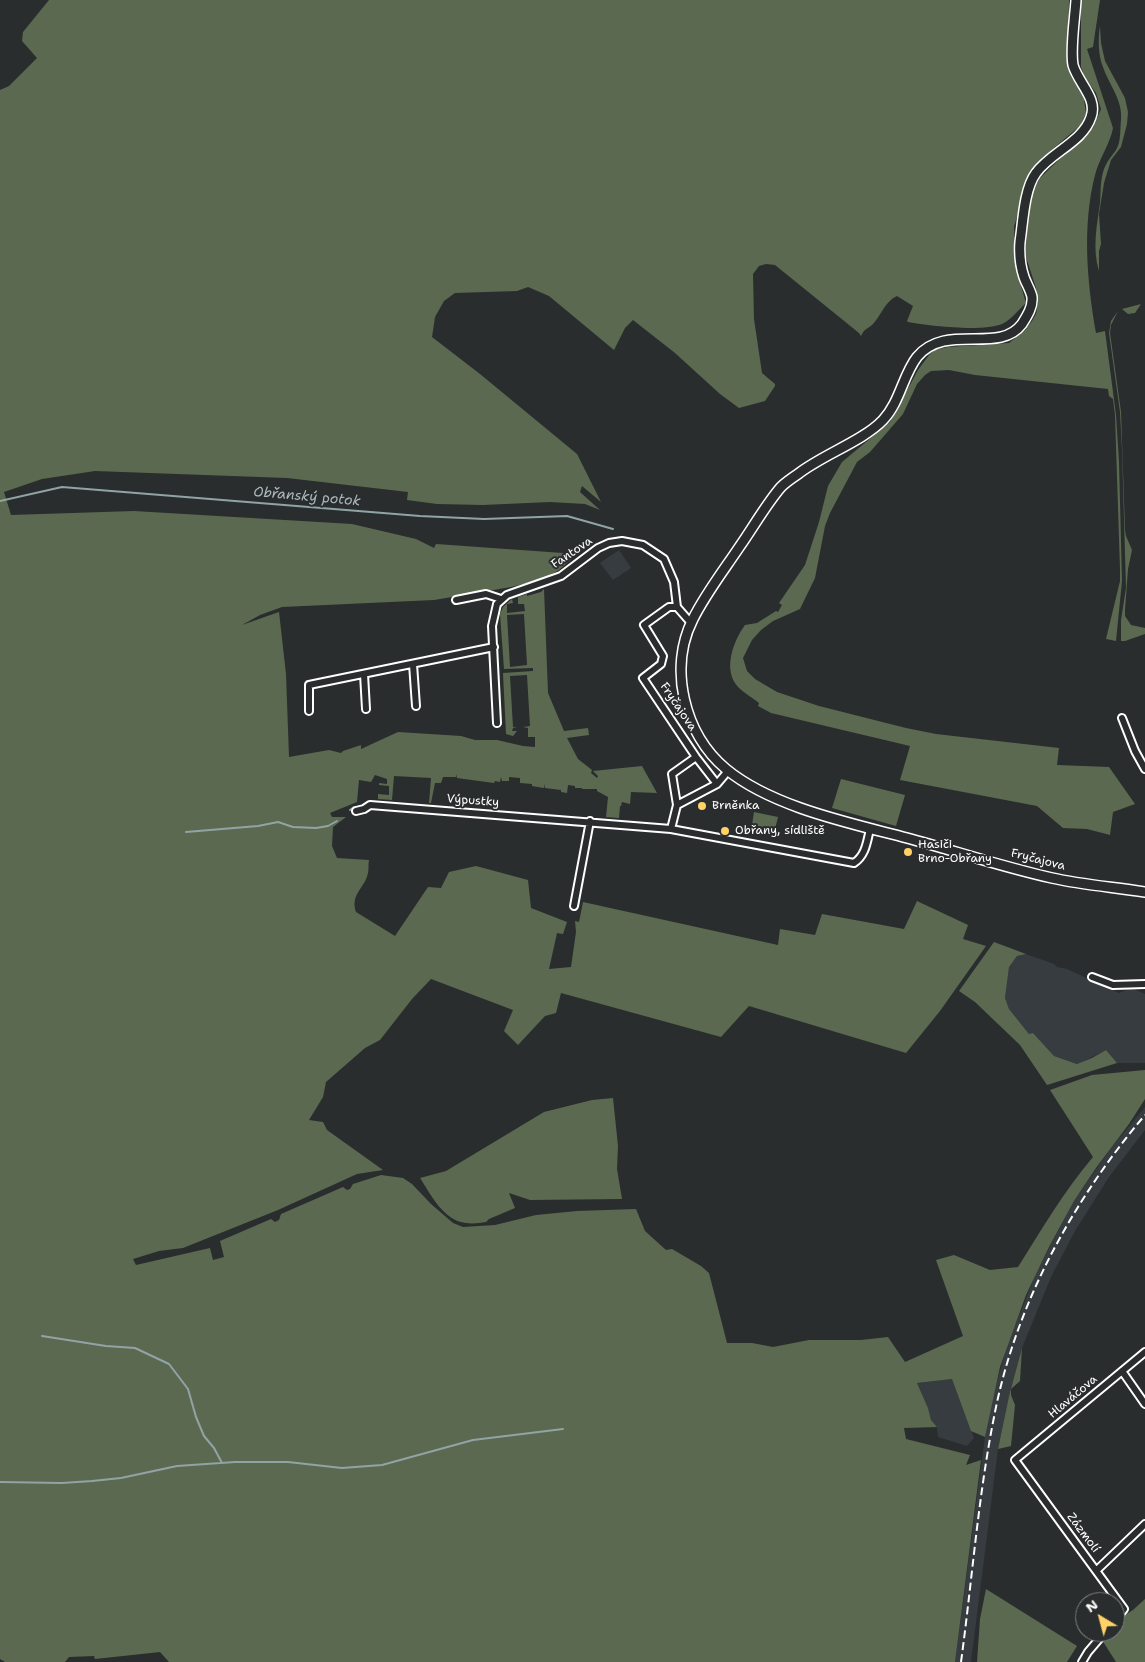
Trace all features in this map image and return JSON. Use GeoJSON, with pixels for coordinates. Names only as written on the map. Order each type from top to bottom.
{"type":"FeatureCollection","features":[{"type":"Feature","properties":{"kind":"main road","name":"Fryčajova"},"geometry":{"type":"LineString","coordinates":[[1076,0],[1072,61],[1077,75],[1091,99],[1093,110],[1090,122],[1083,131],[1043,164],[1033,176],[1028,190],[1019,260],[1032,297],[1031,309],[1020,327],[1006,336],[953,339],[936,343],[925,350],[915,359],[893,407],[881,423],[803,470],[782,486],[704,599],[690,623],[684,646],[680,677],[686,708],[697,734],[715,758],[728,771],[773,797],[801,808],[870,828],[1053,878],[1145,892]]}},
{"type":"Feature","properties":{"kind":"street","name":"Fantova"},"geometry":{"type":"LineString","coordinates":[[501,599],[507,595],[560,576],[598,548],[609,543],[622,541],[643,545],[664,559],[674,582],[677,607]]}},
{"type":"Feature","properties":{"kind":"street"},"geometry":{"type":"LineString","coordinates":[[456,600],[486,594],[501,599],[494,610],[492,626],[497,724]]}},
{"type":"Feature","properties":{"kind":"street","name":"Fryčajova"},"geometry":{"type":"LineString","coordinates":[[677,607],[669,607],[644,625],[663,656],[661,664],[643,678],[696,757],[718,784]]}},
{"type":"Feature","properties":{"kind":"street"},"geometry":{"type":"LineString","coordinates":[[677,607],[690,623]]}},
{"type":"Feature","properties":{"kind":"street"},"geometry":{"type":"LineString","coordinates":[[309,711],[309,685],[494,647]]}},
{"type":"Feature","properties":{"kind":"street"},"geometry":{"type":"LineString","coordinates":[[413,664],[416,706]]}},
{"type":"Feature","properties":{"kind":"street"},"geometry":{"type":"LineString","coordinates":[[364,674],[366,709]]}},
{"type":"Feature","properties":{"kind":"street"},"geometry":{"type":"LineString","coordinates":[[1122,718],[1135,751],[1145,769]]}},
{"type":"Feature","properties":{"kind":"street"},"geometry":{"type":"LineString","coordinates":[[696,757],[672,774],[678,805],[671,829],[854,862],[863,854],[870,828]]}},
{"type":"Feature","properties":{"kind":"street"},"geometry":{"type":"LineString","coordinates":[[678,805],[718,784],[728,771]]}},
{"type":"Feature","properties":{"kind":"street","name":"Výpustky"},"geometry":{"type":"LineString","coordinates":[[356,811],[370,805],[590,821],[671,829]]}},
{"type":"Feature","properties":{"kind":"street"},"geometry":{"type":"LineString","coordinates":[[574,906],[590,821]]}},
{"type":"Feature","properties":{"kind":"street"},"geometry":{"type":"LineString","coordinates":[[1092,977],[1113,985],[1145,984]]}},
{"type":"Feature","properties":{"kind":"street","name":"Hlaváčova"},"geometry":{"type":"LineString","coordinates":[[1015,1460],[1145,1352]]}},
{"type":"Feature","properties":{"kind":"street"},"geometry":{"type":"LineString","coordinates":[[1122,1371],[1145,1404]]}},
{"type":"Feature","properties":{"kind":"street","name":"Zázmolí"},"geometry":{"type":"LineString","coordinates":[[1015,1460],[1112,1592]]}},
{"type":"Feature","properties":{"kind":"street"},"geometry":{"type":"LineString","coordinates":[[1097,1570],[1145,1524]]}},
{"type":"Feature","properties":{"kind":"street"},"geometry":{"type":"LineString","coordinates":[[1082,1662],[1096,1642]]}},
{"type":"Feature","properties":{"kind":"shaded area"},"geometry":{"type":"Polygon","coordinates":[[[619,550],[631,568],[613,580],[600,563],[619,550]]]}},
{"type":"Feature","properties":{"kind":"shaded area"},"geometry":{"type":"Polygon","coordinates":[[[1026,954],[1054,964],[1057,967],[1067,969],[1119,993],[1131,988],[1145,994],[1145,1063],[1117,1063],[1106,1050],[1078,1064],[1054,1056],[1033,1033],[1029,1034],[1009,1009],[1005,998],[1009,967],[1017,956],[1026,954]]]}},
{"type":"Feature","properties":{"kind":"shaded area"},"geometry":{"type":"Polygon","coordinates":[[[1145,1107],[1145,1130],[1109,1177],[1075,1231],[1051,1277],[1022,1348],[1009,1396],[998,1449],[971,1662],[955,1662],[985,1437],[994,1392],[1008,1343],[1037,1271],[1074,1201],[1112,1147],[1145,1107]]]}},
{"type":"Feature","properties":{"kind":"shaded area"},"geometry":{"type":"Polygon","coordinates":[[[952,1379],[974,1438],[967,1446],[938,1437],[937,1427],[931,1420],[917,1383],[952,1379]]]}},
{"type":"Feature","properties":{"kind":"green space"},"geometry":{"type":"Polygon","coordinates":[[[49,0],[1069,0],[1068,58],[1072,74],[1083,93],[1086,113],[1081,125],[1042,158],[1029,175],[1014,227],[1016,269],[1026,303],[1002,324],[982,328],[969,328],[908,322],[913,306],[897,296],[889,301],[872,325],[861,336],[775,265],[766,264],[759,266],[753,274],[754,319],[762,373],[775,386],[765,401],[739,408],[633,320],[625,328],[614,350],[549,296],[528,287],[517,291],[455,293],[444,301],[435,317],[432,337],[577,454],[601,502],[582,486],[580,492],[600,510],[585,504],[550,502],[483,505],[437,504],[407,500],[408,492],[287,478],[95,471],[42,479],[4,492],[11,515],[134,511],[352,524],[416,539],[434,548],[436,544],[577,554],[559,570],[541,580],[511,587],[434,600],[282,607],[260,615],[242,625],[279,612],[286,674],[289,757],[329,750],[341,753],[361,745],[361,749],[398,732],[461,736],[475,740],[497,740],[535,747],[535,737],[528,737],[528,728],[523,727],[530,726],[527,675],[510,676],[513,727],[517,728],[513,728],[512,731],[517,731],[513,736],[506,734],[503,673],[533,671],[533,668],[504,669],[500,614],[503,607],[512,599],[513,603],[507,604],[507,613],[525,611],[524,604],[518,604],[518,597],[541,592],[544,589],[548,693],[564,731],[588,728],[589,735],[567,738],[578,759],[592,770],[591,773],[597,778],[598,776],[593,771],[642,766],[657,793],[631,792],[630,804],[622,802],[620,806],[619,818],[606,817],[608,797],[597,791],[597,789],[582,789],[568,785],[567,793],[561,792],[561,790],[545,788],[545,784],[544,788],[520,783],[520,778],[509,777],[509,781],[502,781],[501,777],[500,782],[495,781],[494,783],[457,778],[456,774],[456,777],[443,777],[441,783],[435,783],[431,803],[429,803],[431,778],[394,776],[392,800],[378,799],[378,794],[389,795],[389,786],[379,785],[379,783],[387,784],[387,779],[375,775],[371,782],[359,780],[357,802],[330,813],[332,817],[346,817],[333,827],[332,846],[337,858],[369,860],[366,878],[355,900],[356,912],[395,936],[428,887],[441,888],[449,872],[476,866],[528,880],[531,908],[567,922],[563,934],[557,933],[549,969],[571,967],[576,932],[575,921],[579,922],[583,902],[778,945],[780,929],[815,935],[822,914],[904,929],[917,901],[968,925],[963,939],[986,946],[940,1011],[906,1053],[749,1006],[721,1037],[561,993],[556,1013],[545,1016],[518,1045],[504,1031],[513,1010],[431,979],[412,999],[380,1040],[365,1048],[326,1082],[323,1097],[309,1120],[323,1122],[327,1130],[383,1170],[357,1174],[278,1210],[183,1248],[159,1251],[133,1259],[136,1265],[210,1248],[213,1260],[224,1257],[220,1241],[271,1219],[275,1222],[279,1220],[281,1214],[343,1187],[347,1190],[353,1184],[381,1175],[403,1178],[412,1184],[453,1223],[463,1227],[495,1225],[536,1215],[577,1211],[636,1209],[645,1231],[666,1250],[672,1249],[701,1266],[709,1273],[727,1343],[752,1343],[773,1347],[809,1340],[861,1340],[888,1337],[905,1362],[963,1336],[936,1260],[954,1255],[990,1270],[1018,1267],[1063,1197],[1093,1157],[1050,1090],[1092,1075],[1145,1070],[1145,1099],[1074,1201],[1026,1295],[1000,1367],[985,1437],[971,1431],[952,1379],[917,1383],[931,1420],[937,1427],[904,1428],[906,1439],[970,1455],[966,1465],[981,1460],[955,1662],[169,1662],[160,1652],[95,1659],[94,1656],[69,1657],[65,1662],[5,1662],[0,1659],[0,90],[9,86],[37,58],[22,41],[23,32],[49,0]],[[524,614],[507,615],[510,667],[527,665],[524,614]]]}},
{"type":"Feature","properties":{"kind":"green space"},"geometry":{"type":"Polygon","coordinates":[[[1081,0],[1100,0],[1093,47],[1087,49],[1113,128],[1095,175],[1091,194],[1088,214],[1087,254],[1090,294],[1096,333],[1105,331],[1116,415],[1122,581],[1116,641],[1106,639],[1120,581],[1115,415],[1113,399],[1109,396],[1108,389],[975,375],[949,370],[931,371],[925,375],[917,384],[903,414],[870,452],[857,462],[830,513],[825,526],[815,578],[800,609],[773,621],[761,630],[752,640],[743,658],[747,671],[755,679],[777,692],[819,706],[936,734],[1059,748],[1057,765],[1109,767],[1135,804],[1113,812],[1110,835],[1087,829],[1063,828],[1037,806],[900,780],[910,746],[771,713],[758,706],[759,703],[737,686],[730,669],[734,645],[745,625],[757,623],[776,611],[778,612],[782,605],[779,603],[805,565],[828,486],[842,462],[890,422],[918,370],[929,355],[934,350],[948,347],[1009,343],[1025,330],[1036,314],[1038,303],[1036,288],[1025,254],[1033,190],[1040,178],[1068,151],[1086,137],[1094,126],[1101,109],[1096,93],[1084,76],[1081,67],[1081,0]]]}},
{"type":"Feature","properties":{"kind":"green space"},"geometry":{"type":"Polygon","coordinates":[[[1100,26],[1105,61],[1125,98],[1128,112],[1121,147],[1111,160],[1104,183],[1099,214],[1101,244],[1099,271],[1095,245],[1101,182],[1105,166],[1119,143],[1121,113],[1118,99],[1101,62],[1099,46],[1100,26]]]}},
{"type":"Feature","properties":{"kind":"green space"},"geometry":{"type":"Polygon","coordinates":[[[1141,304],[1135,313],[1128,314],[1122,309],[1141,304]]]}},
{"type":"Feature","properties":{"kind":"green space"},"geometry":{"type":"Polygon","coordinates":[[[1118,311],[1111,325],[1110,333],[1121,412],[1125,530],[1132,550],[1128,569],[1125,616],[1131,625],[1145,628],[1145,634],[1125,641],[1121,641],[1121,620],[1126,588],[1122,449],[1120,412],[1109,333],[1111,321],[1118,311]]]}},
{"type":"Feature","properties":{"kind":"green space"},"geometry":{"type":"Polygon","coordinates":[[[841,779],[905,795],[896,826],[832,808],[841,779]]]}},
{"type":"Feature","properties":{"kind":"green space"},"geometry":{"type":"Polygon","coordinates":[[[754,812],[778,817],[775,829],[752,825],[754,812]]]}},
{"type":"Feature","properties":{"kind":"green space"},"geometry":{"type":"Polygon","coordinates":[[[994,942],[1026,954],[1017,956],[1009,967],[1005,998],[1009,1009],[1029,1034],[1033,1033],[1054,1056],[1077,1064],[1106,1050],[1117,1063],[1047,1085],[1020,1045],[975,1002],[959,991],[994,942]]]}},
{"type":"Feature","properties":{"kind":"green space"},"geometry":{"type":"Polygon","coordinates":[[[613,1098],[618,1146],[617,1169],[622,1199],[530,1200],[509,1193],[515,1208],[486,1222],[468,1223],[451,1218],[439,1206],[420,1178],[446,1171],[544,1112],[592,1100],[613,1098]]]}},
{"type":"Feature","properties":{"kind":"green space"},"geometry":{"type":"Polygon","coordinates":[[[1022,1348],[1020,1381],[1011,1389],[1015,1405],[1011,1446],[998,1449],[1009,1396],[1022,1348]]]}},
{"type":"Feature","properties":{"kind":"green space"},"geometry":{"type":"Polygon","coordinates":[[[986,1589],[1077,1646],[1067,1662],[977,1662],[980,1619],[986,1589]]]}},
{"type":"Feature","properties":{"kind":"green space"},"geometry":{"type":"Polygon","coordinates":[[[1145,1599],[1145,1662],[1116,1662],[1103,1642],[1125,1642],[1125,1615],[1145,1599]]]}},
{"type":"Feature","properties":{"kind":"waterway","name":"Obřanský potok"},"geometry":{"type":"LineString","coordinates":[[0,501],[62,487],[420,516],[484,519],[567,516],[613,529]]}},
{"type":"Feature","properties":{"kind":"waterway"},"geometry":{"type":"LineString","coordinates":[[350,810],[354,807]]}},
{"type":"Feature","properties":{"kind":"waterway"},"geometry":{"type":"LineString","coordinates":[[186,832],[258,826],[278,822],[293,827],[316,828],[328,826],[337,821]]}},
{"type":"Feature","properties":{"kind":"waterway"},"geometry":{"type":"LineString","coordinates":[[42,1336],[106,1346],[135,1348],[169,1364],[188,1389],[204,1436],[214,1448],[222,1463]]}},
{"type":"Feature","properties":{"kind":"waterway"},"geometry":{"type":"LineString","coordinates":[[0,1482],[62,1483],[92,1481],[121,1478],[177,1466],[235,1462],[288,1462],[342,1468],[382,1465],[473,1440],[563,1429]]}},
{"type":"Feature","properties":{"kind":"railway"},"geometry":{"type":"LineString","coordinates":[[961,1662],[988,1447],[1004,1376],[1016,1335],[1050,1257],[1071,1219],[1118,1148],[1145,1115]]}},
{"type":"Feature","properties":{"kind":"place","name":"Brněnka"},"geometry":{"type":"Point","coordinates":[702,806]}},
{"type":"Feature","properties":{"kind":"place","name":"Obřany, sídliště"},"geometry":{"type":"Point","coordinates":[725,831]}},
{"type":"Feature","properties":{"kind":"place","name":"Hasiči Brno-Obřany"},"geometry":{"type":"Point","coordinates":[908,852]}}]}
